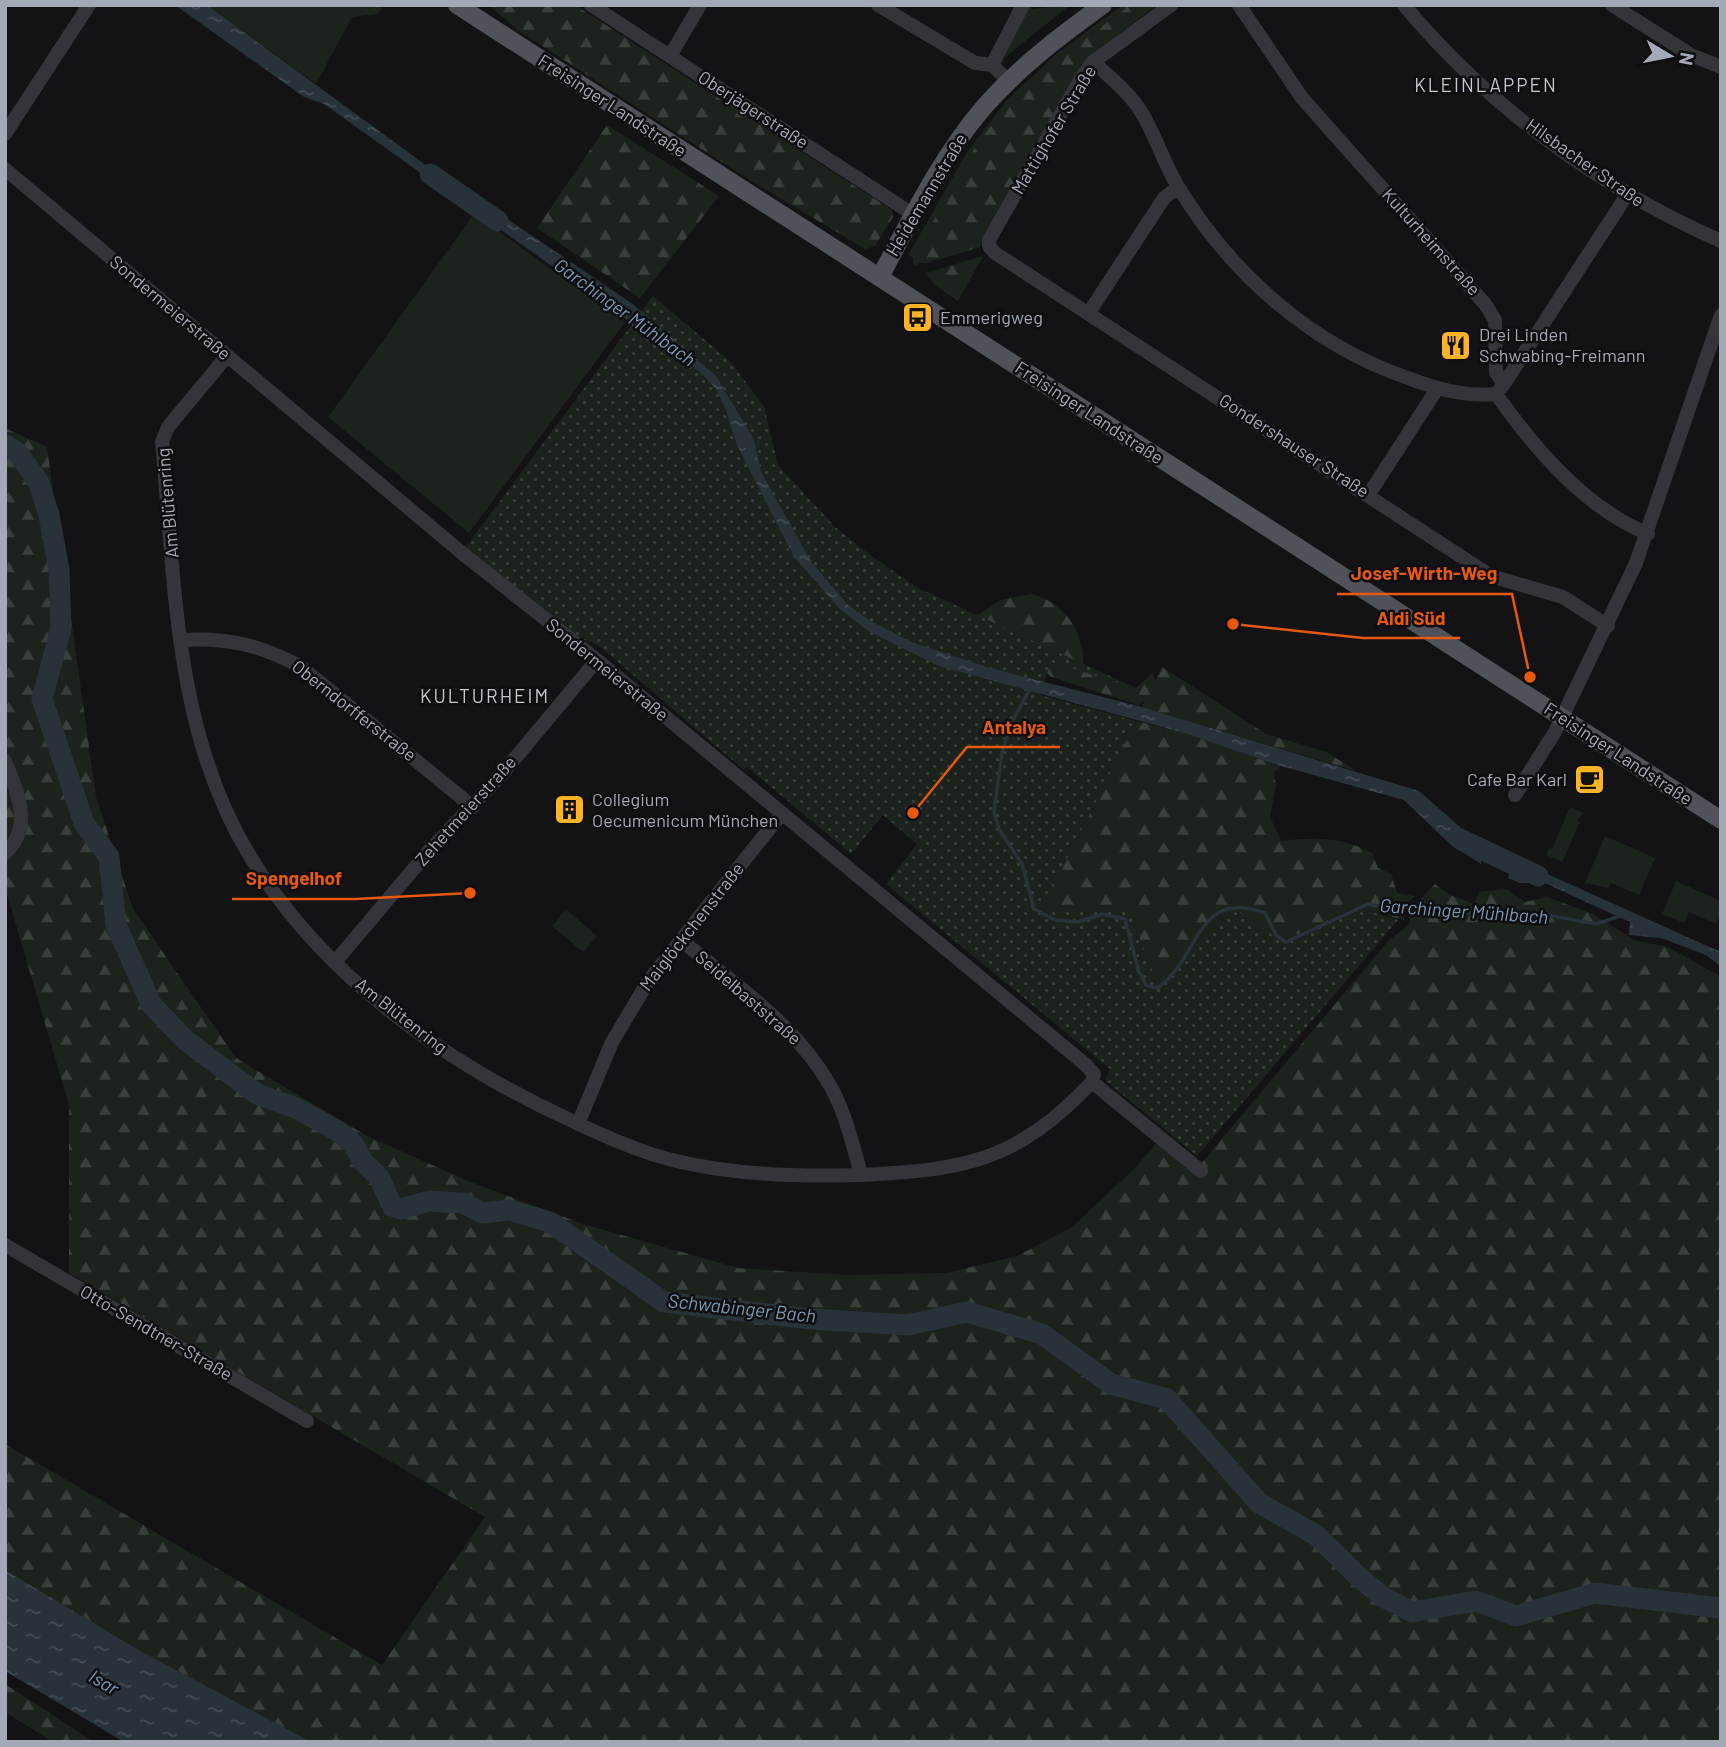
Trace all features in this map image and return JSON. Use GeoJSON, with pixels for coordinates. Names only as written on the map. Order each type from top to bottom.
{"type":"FeatureCollection","features":[{"type":"Feature","properties":{"kind":"main road","name":"Freisinger Landstraße"},"geometry":{"type":"LineString","coordinates":[[457,5],[1721,820]]}},
{"type":"Feature","properties":{"kind":"main road","name":"Heidemannstraße"},"geometry":{"type":"LineString","coordinates":[[880,276],[965,131],[1009,80],[1052,41],[1103,5]]}},
{"type":"Feature","properties":{"kind":"street"},"geometry":{"type":"LineString","coordinates":[[5,134],[89,5]]}},
{"type":"Feature","properties":{"kind":"street","name":"Oberjägerstraße"},"geometry":{"type":"LineString","coordinates":[[591,5],[914,215]]}},
{"type":"Feature","properties":{"kind":"street"},"geometry":{"type":"LineString","coordinates":[[670,56],[700,5]]}},
{"type":"Feature","properties":{"kind":"street"},"geometry":{"type":"LineString","coordinates":[[878,5],[975,62],[992,65],[1009,80]]}},
{"type":"Feature","properties":{"kind":"street"},"geometry":{"type":"LineString","coordinates":[[992,65],[1023,5]]}},
{"type":"Feature","properties":{"kind":"street","name":"Mattighofer Straße"},"geometry":{"type":"LineString","coordinates":[[989,246],[989,240],[1093,62],[1171,5]]}},
{"type":"Feature","properties":{"kind":"street","name":"Kulturheimstraße"},"geometry":{"type":"LineString","coordinates":[[1239,5],[1303,98],[1485,304],[1495,320],[1496,373],[1500,389],[1532,441],[1583,493],[1627,525],[1648,534]]}},
{"type":"Feature","properties":{"kind":"street","name":"Hilsbacher Straße"},"geometry":{"type":"LineString","coordinates":[[1404,5],[1482,86],[1542,136],[1627,195],[1721,241]]}},
{"type":"Feature","properties":{"kind":"street"},"geometry":{"type":"LineString","coordinates":[[1612,5],[1691,55],[1721,67]]}},
{"type":"Feature","properties":{"kind":"street"},"geometry":{"type":"LineString","coordinates":[[1093,62],[1138,106],[1178,187],[1224,252],[1279,306],[1311,331],[1382,369],[1437,389],[1476,396],[1500,389],[1627,195]]}},
{"type":"Feature","properties":{"kind":"street","name":"Sondermeierstraße"},"geometry":{"type":"LineString","coordinates":[[5,169],[462,553],[597,660],[1086,1065],[1094,1074],[1092,1082],[1201,1171]]}},
{"type":"Feature","properties":{"kind":"street"},"geometry":{"type":"LineString","coordinates":[[1088,314],[1164,198],[1178,187]]}},
{"type":"Feature","properties":{"kind":"street","name":"Gondershauser Straße"},"geometry":{"type":"LineString","coordinates":[[989,246],[995,253],[1369,494],[1491,576],[1563,597],[1608,626]]}},
{"type":"Feature","properties":{"kind":"street"},"geometry":{"type":"LineString","coordinates":[[1515,795],[1562,718],[1608,626],[1648,534],[1721,315]]}},
{"type":"Feature","properties":{"kind":"street"},"geometry":{"type":"LineString","coordinates":[[1495,342],[1509,354],[1527,349]]}},
{"type":"Feature","properties":{"kind":"street","name":"Am Blütenring"},"geometry":{"type":"LineString","coordinates":[[228,356],[168,427],[162,442],[181,640],[195,726],[222,804],[275,896],[335,962],[429,1041],[516,1096],[644,1152],[708,1167],[825,1176],[945,1170],[994,1156],[1038,1132],[1092,1082]]}},
{"type":"Feature","properties":{"kind":"street"},"geometry":{"type":"LineString","coordinates":[[1369,494],[1437,389]]}},
{"type":"Feature","properties":{"kind":"street","name":"Oberndorfferstraße"},"geometry":{"type":"LineString","coordinates":[[181,640],[235,641],[277,654],[301,667],[473,807]]}},
{"type":"Feature","properties":{"kind":"street","name":"Zehetmeierstraße"},"geometry":{"type":"LineString","coordinates":[[335,962],[428,852],[473,807],[597,660]]}},
{"type":"Feature","properties":{"kind":"street"},"geometry":{"type":"LineString","coordinates":[[5,761],[18,792],[22,814],[19,835],[5,853]]}},
{"type":"Feature","properties":{"kind":"street","name":"Maiglöckchenstraße"},"geometry":{"type":"LineString","coordinates":[[578,1124],[596,1078],[636,999],[782,814]]}},
{"type":"Feature","properties":{"kind":"street","name":"Seidelbaststraße"},"geometry":{"type":"LineString","coordinates":[[681,940],[797,1038],[833,1091],[848,1126],[860,1174]]}},
{"type":"Feature","properties":{"kind":"street","name":"Otto-Sendtner-Straße"},"geometry":{"type":"LineString","coordinates":[[5,1245],[307,1421]]}},
{"type":"Feature","properties":{"kind":"green space"},"geometry":{"type":"Polygon","coordinates":[[[207,5],[384,5],[378,14],[352,17],[316,84],[207,5]]]}},
{"type":"Feature","properties":{"kind":"green space"},"geometry":{"type":"Polygon","coordinates":[[[489,5],[575,5],[892,210],[893,217],[875,246],[865,249],[745,177],[519,31],[489,5]]]}},
{"type":"Feature","properties":{"kind":"green space"},"geometry":{"type":"Polygon","coordinates":[[[1029,5],[1033,5],[1032,9],[1070,5],[1004,58],[1029,5]]]}},
{"type":"Feature","properties":{"kind":"green space"},"geometry":{"type":"Polygon","coordinates":[[[1123,5],[1130,5],[1093,33],[919,256],[927,263],[918,263],[918,266],[913,264],[913,258],[908,255],[966,154],[1005,102],[1055,55],[1123,5]]]}},
{"type":"Feature","properties":{"kind":"green space"},"geometry":{"type":"Polygon","coordinates":[[[1130,5],[1157,5],[1099,49],[1079,72],[984,234],[980,247],[927,263],[919,256],[919,248],[984,134],[1043,73],[1130,5]]]}},
{"type":"Feature","properties":{"kind":"green space"},"geometry":{"type":"Polygon","coordinates":[[[607,125],[719,196],[640,298],[537,228],[607,125]]]}},
{"type":"Feature","properties":{"kind":"green space"},"geometry":{"type":"Polygon","coordinates":[[[474,214],[625,322],[469,533],[328,417],[474,214]]]}},
{"type":"Feature","properties":{"kind":"green space"},"geometry":{"type":"Polygon","coordinates":[[[983,256],[958,301],[936,286],[926,273],[983,256]]]}},
{"type":"Feature","properties":{"kind":"green space"},"geometry":{"type":"Polygon","coordinates":[[[653,296],[732,363],[764,407],[778,465],[835,527],[918,588],[1136,688],[1051,662],[1040,695],[1136,721],[1042,909],[1129,910],[1158,986],[1230,906],[1281,941],[1357,907],[1398,920],[1197,1156],[1105,1080],[1110,1069],[886,884],[917,844],[883,815],[851,854],[747,767],[744,770],[598,645],[572,635],[465,548],[653,296]]]}},
{"type":"Feature","properties":{"kind":"green space"},"geometry":{"type":"Polygon","coordinates":[[[5,428],[47,447],[96,797],[133,909],[236,1058],[367,1136],[468,1181],[583,1224],[738,1268],[847,1275],[946,1273],[1017,1256],[1071,1228],[1133,1170],[1158,1141],[1199,1166],[1389,940],[1408,926],[1412,908],[1435,884],[1450,895],[1474,904],[1479,892],[1507,889],[1525,902],[1547,897],[1593,914],[1634,940],[1668,947],[1721,977],[1721,1742],[311,1742],[137,1649],[5,1570],[5,1444],[382,1665],[485,1517],[69,1273],[69,1105],[5,887],[5,428]]]}},
{"type":"Feature","properties":{"kind":"green space"},"geometry":{"type":"Polygon","coordinates":[[[1031,594],[1063,611],[1077,631],[1083,667],[1136,688],[1153,673],[1155,681],[1162,667],[1266,734],[1327,752],[1356,771],[1142,707],[1145,699],[1139,705],[1051,677],[1039,665],[972,619],[1001,600],[1031,594]]]}},
{"type":"Feature","properties":{"kind":"green space"},"geometry":{"type":"Polygon","coordinates":[[[1136,721],[1184,733],[1281,766],[1274,773],[1276,785],[1270,817],[1281,841],[1339,841],[1372,853],[1378,868],[1391,874],[1397,893],[1414,896],[1406,904],[1404,920],[1357,907],[1281,941],[1229,907],[1158,986],[1042,909],[1136,721]]]}},
{"type":"Feature","properties":{"kind":"green space"},"geometry":{"type":"Polygon","coordinates":[[[1570,807],[1584,813],[1577,820],[1580,822],[1562,862],[1546,855],[1549,848],[1552,849],[1570,807]]]}},
{"type":"Feature","properties":{"kind":"green space"},"geometry":{"type":"Polygon","coordinates":[[[1605,836],[1655,858],[1639,895],[1611,883],[1608,888],[1585,883],[1605,836]]]}},
{"type":"Feature","properties":{"kind":"green space"},"geometry":{"type":"Polygon","coordinates":[[[1676,881],[1721,901],[1721,913],[1716,924],[1689,912],[1684,923],[1662,914],[1676,881]]]}},
{"type":"Feature","properties":{"kind":"green space"},"geometry":{"type":"Polygon","coordinates":[[[566,909],[597,936],[583,952],[552,926],[566,909]]]}},
{"type":"Feature","properties":{"kind":"green space"},"geometry":{"type":"Polygon","coordinates":[[[5,1684],[94,1742],[53,1742],[5,1712],[5,1684]]]}},
{"type":"Feature","properties":{"kind":"water"},"geometry":{"type":"Polygon","coordinates":[[[175,5],[207,5],[427,166],[457,183],[450,194],[324,104],[304,97],[175,5]]]}},
{"type":"Feature","properties":{"kind":"water"},"geometry":{"type":"Polygon","coordinates":[[[478,199],[634,305],[716,376],[754,440],[761,472],[812,563],[849,606],[869,620],[913,643],[990,668],[1142,707],[1419,791],[1484,848],[1481,864],[1450,844],[1404,800],[1281,766],[1184,733],[939,666],[870,632],[840,609],[794,557],[737,445],[725,407],[716,389],[700,372],[472,209],[478,199]]]}},
{"type":"Feature","properties":{"kind":"water"},"geometry":{"type":"Polygon","coordinates":[[[1514,859],[1721,952],[1721,967],[1706,955],[1661,938],[1629,935],[1630,922],[1545,883],[1520,883],[1508,878],[1514,859]]]}},
{"type":"Feature","properties":{"kind":"water","name":"Isar"},"geometry":{"type":"Polygon","coordinates":[[[5,1570],[137,1649],[311,1742],[124,1742],[5,1671],[5,1570]]]}},
{"type":"Feature","properties":{"kind":"waterway","name":"Garchinger Mühlbach"},"geometry":{"type":"LineString","coordinates":[[430,174],[498,221]]}},
{"type":"Feature","properties":{"kind":"waterway","name":"Schwabinger Bach"},"geometry":{"type":"LineString","coordinates":[[5,445],[18,453],[38,481],[49,515],[59,570],[61,628],[42,699],[84,823],[109,857],[116,925],[151,1004],[184,1039],[257,1094],[296,1108],[338,1131],[354,1145],[363,1162],[379,1177],[392,1206],[401,1209],[429,1201],[463,1203],[482,1213],[509,1210],[550,1222],[664,1302],[811,1319],[908,1325],[967,1312],[1042,1334],[1111,1384],[1167,1399],[1259,1503],[1316,1535],[1383,1597],[1412,1612],[1476,1601],[1516,1616],[1595,1593],[1721,1608]]}},
{"type":"Feature","properties":{"kind":"waterway","name":"Garchinger Mühlbach"},"geometry":{"type":"LineString","coordinates":[[1030,689],[1012,722],[1002,752],[994,812],[999,829],[1022,864],[1034,909],[1055,920],[1078,922],[1102,914],[1125,919],[1139,972],[1146,985],[1157,988],[1171,975],[1201,930],[1212,918],[1225,910],[1242,908],[1265,913],[1276,935],[1286,942],[1368,904],[1396,910],[1547,915],[1596,924],[1620,916]]}},
{"type":"Feature","properties":{"kind":"waterway","name":"Garchinger Mühlbach"},"geometry":{"type":"LineString","coordinates":[[1460,839],[1538,876]]}},
{"type":"Feature","properties":{"kind":"place","name":"Emmerigweg"},"geometry":{"type":"Point","coordinates":[917,318]}},
{"type":"Feature","properties":{"kind":"place","name":"Drei Linden Schwabing-Freimann"},"geometry":{"type":"Point","coordinates":[1456,345]}},
{"type":"Feature","properties":{"kind":"place","name":"Aldi Süd"},"geometry":{"type":"Point","coordinates":[1233,624]}},
{"type":"Feature","properties":{"kind":"place","name":"Josef-Wirth-Weg"},"geometry":{"type":"Point","coordinates":[1530,677]}},
{"type":"Feature","properties":{"kind":"place","name":"Cafe Bar Karl"},"geometry":{"type":"Point","coordinates":[1590,780]}},
{"type":"Feature","properties":{"kind":"place","name":"Collegium Oecumenicum München"},"geometry":{"type":"Point","coordinates":[569,810]}},
{"type":"Feature","properties":{"kind":"place","name":"Antalya"},"geometry":{"type":"Point","coordinates":[913,813]}},
{"type":"Feature","properties":{"kind":"place","name":"Spengelhof"},"geometry":{"type":"Point","coordinates":[470,893]}},
{"type":"Feature","properties":{"kind":"district","name":"KLEINLAPPEN"},"geometry":{"type":"Point","coordinates":[1486,85]}},
{"type":"Feature","properties":{"kind":"district","name":"KULTURHEIM"},"geometry":{"type":"Point","coordinates":[485,696]}}]}
